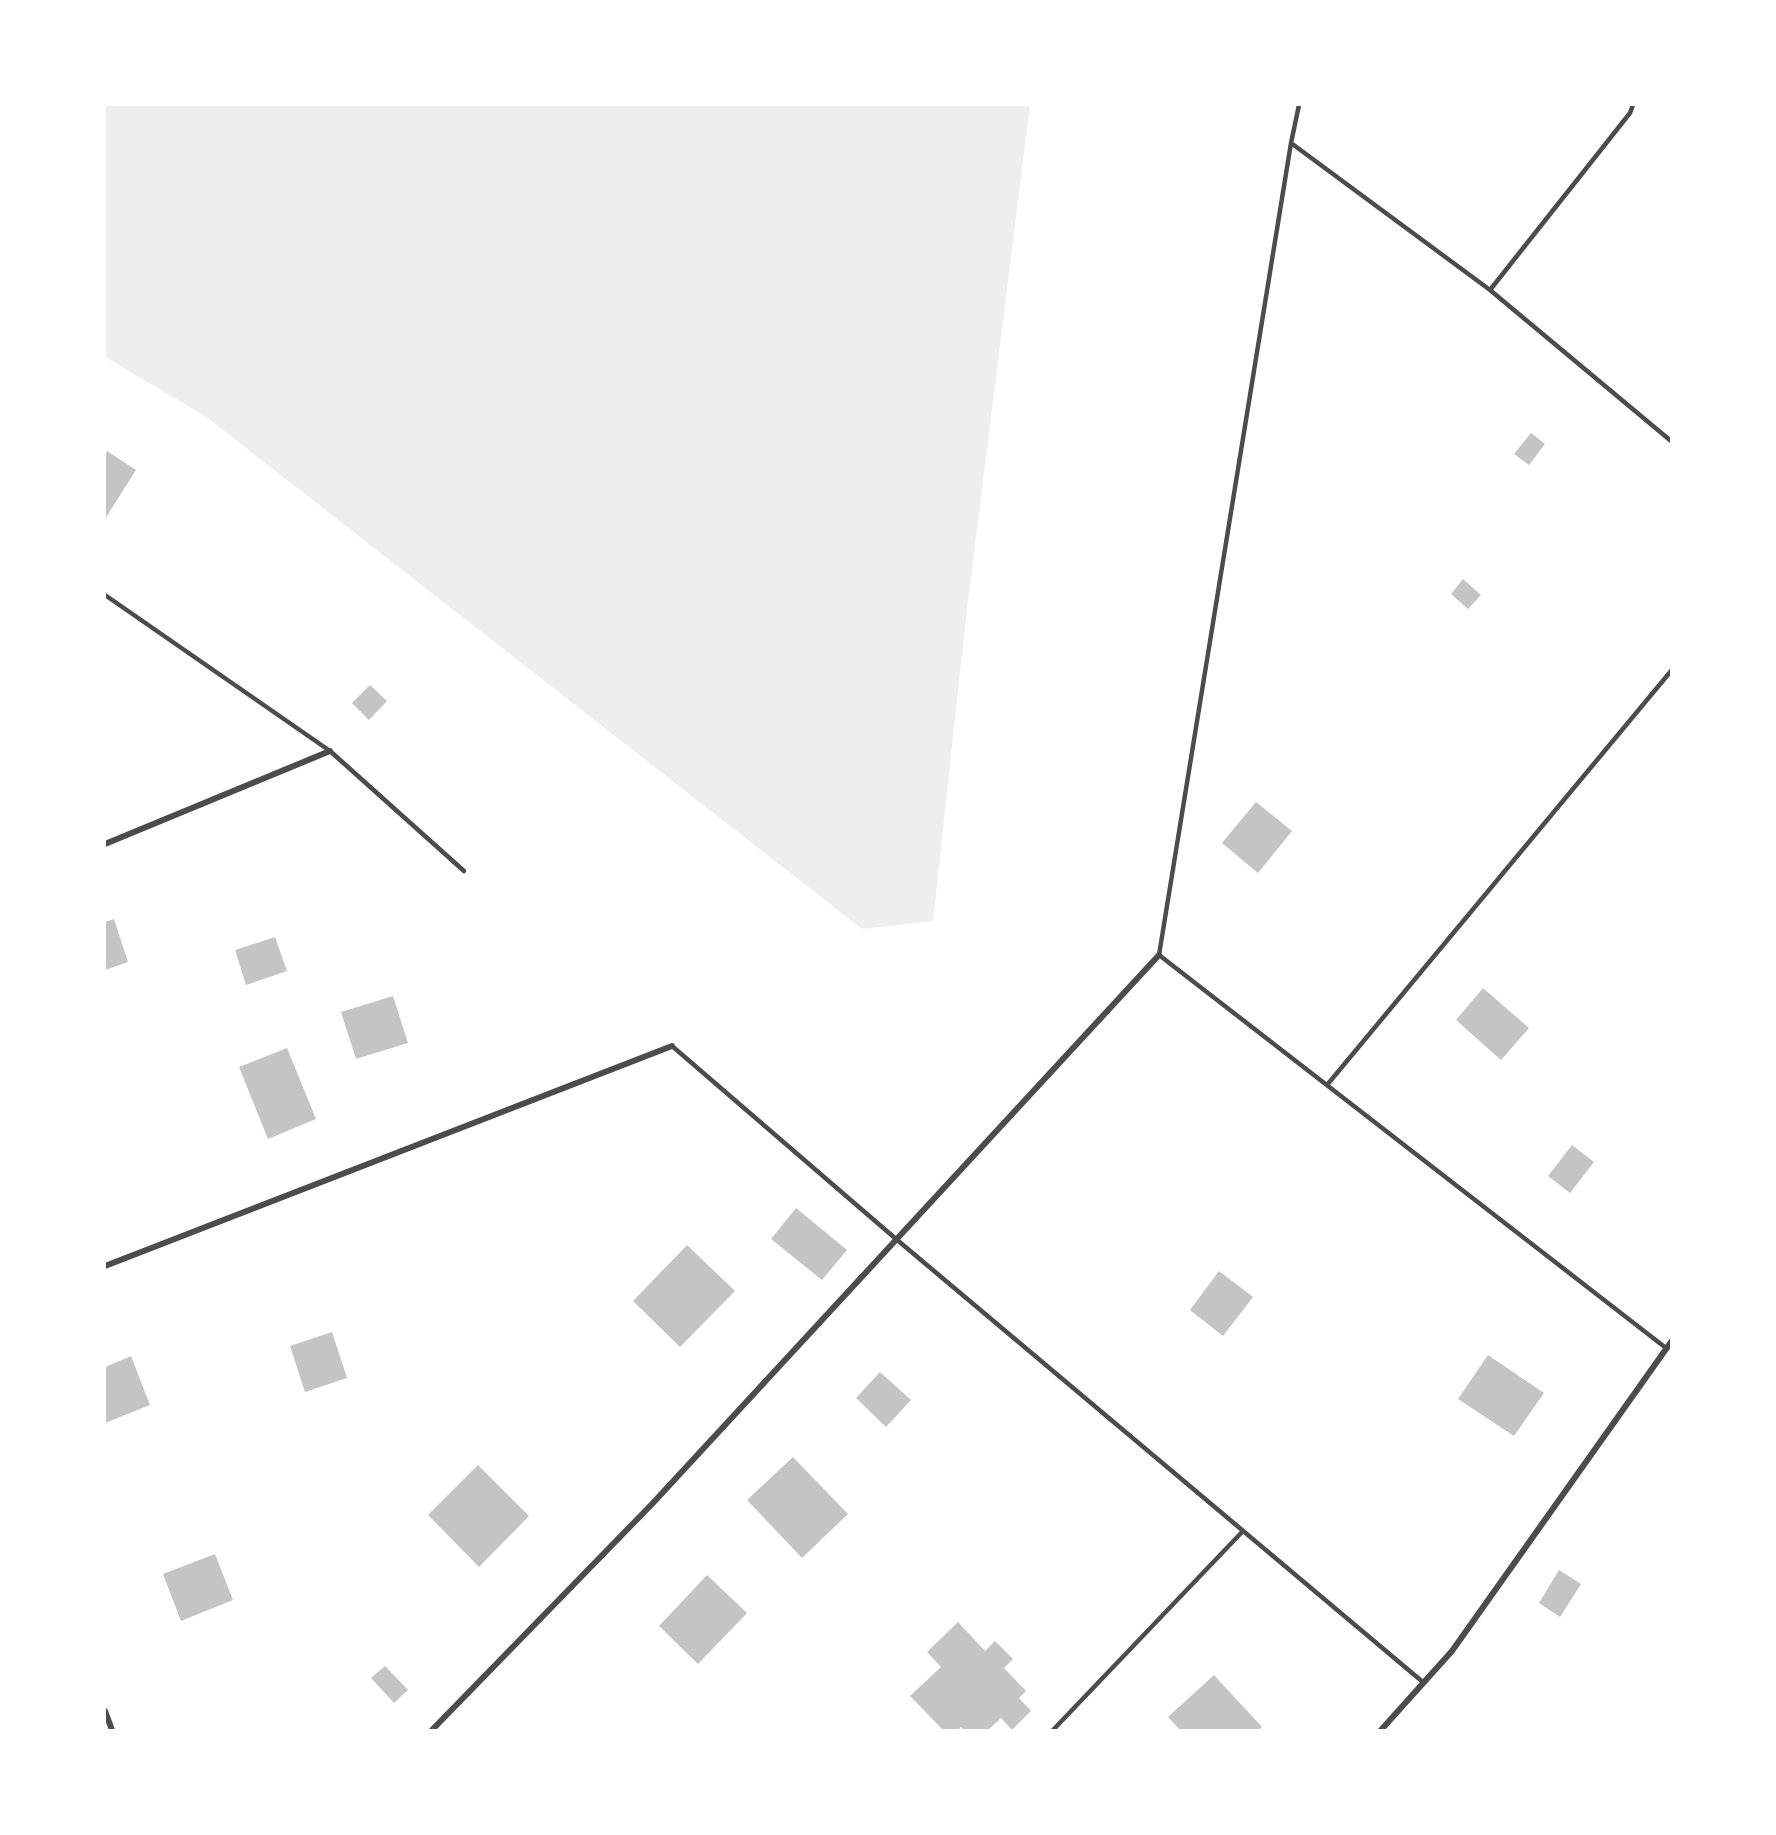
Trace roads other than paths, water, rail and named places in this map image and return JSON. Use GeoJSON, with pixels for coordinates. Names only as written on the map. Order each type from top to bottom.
{"type":"FeatureCollection","features":[{"type":"Feature","properties":{"kind":"street"},"geometry":{"type":"LineString","coordinates":[[105,844],[330,751]]}},
{"type":"Feature","properties":{"kind":"street"},"geometry":{"type":"LineString","coordinates":[[432,1730],[653,1503],[1159,955]]}},
{"type":"Feature","properties":{"kind":"street"},"geometry":{"type":"LineString","coordinates":[[105,1266],[672,1046]]}},
{"type":"Feature","properties":{"kind":"street"},"geometry":{"type":"LineString","coordinates":[[1381,1730],[1452,1651],[1671,1342]]}},
{"type":"Feature","properties":{"kind":"street"},"geometry":{"type":"LineString","coordinates":[[105,1711],[112,1730]]}},
{"type":"Feature","properties":{"kind":"lane"},"geometry":{"type":"LineString","coordinates":[[1299,105],[1159,955],[1666,1348]]}},
{"type":"Feature","properties":{"kind":"lane"},"geometry":{"type":"LineString","coordinates":[[1490,290],[1630,113],[1633,105]]}},
{"type":"Feature","properties":{"kind":"lane"},"geometry":{"type":"LineString","coordinates":[[1291,143],[1490,290],[1671,441]]}},
{"type":"Feature","properties":{"kind":"lane"},"geometry":{"type":"LineString","coordinates":[[105,596],[330,751],[464,871]]}},
{"type":"Feature","properties":{"kind":"lane"},"geometry":{"type":"LineString","coordinates":[[1327,1085],[1671,671]]}},
{"type":"Feature","properties":{"kind":"lane"},"geometry":{"type":"LineString","coordinates":[[672,1046],[896,1239],[1424,1683]]}},
{"type":"Feature","properties":{"kind":"lane"},"geometry":{"type":"LineString","coordinates":[[1053,1730],[1244,1531]]}}]}
